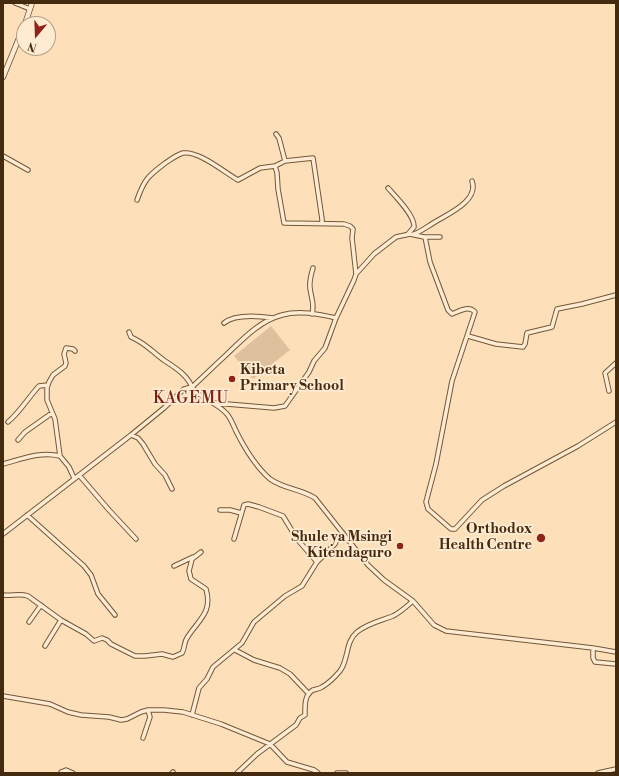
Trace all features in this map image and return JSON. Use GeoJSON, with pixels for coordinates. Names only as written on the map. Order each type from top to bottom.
{"type":"FeatureCollection","features":[{"type":"Feature","properties":{"kind":"street"},"geometry":{"type":"LineString","coordinates":[[10,3],[16,3],[30,9]]}},
{"type":"Feature","properties":{"kind":"street"},"geometry":{"type":"LineString","coordinates":[[27,16],[32,3]]}},
{"type":"Feature","properties":{"kind":"street"},"geometry":{"type":"LineString","coordinates":[[3,77],[16,45]]}},
{"type":"Feature","properties":{"kind":"street"},"geometry":{"type":"LineString","coordinates":[[276,134],[279,138],[285,161]]}},
{"type":"Feature","properties":{"kind":"street"},"geometry":{"type":"LineString","coordinates":[[137,200],[147,177],[171,159],[181,154],[189,153],[198,157],[238,180],[260,168],[275,166],[285,161],[312,158],[322,223]]}},
{"type":"Feature","properties":{"kind":"street"},"geometry":{"type":"LineString","coordinates":[[3,156],[28,170]]}},
{"type":"Feature","properties":{"kind":"street"},"geometry":{"type":"LineString","coordinates":[[275,166],[284,223],[344,224],[353,228],[354,231],[352,238],[356,274]]}},
{"type":"Feature","properties":{"kind":"street"},"geometry":{"type":"LineString","coordinates":[[214,403],[274,408],[285,406],[309,372],[314,361],[325,348],[336,318],[356,274],[374,254],[396,237],[414,234],[463,205],[473,188],[472,181]]}},
{"type":"Feature","properties":{"kind":"street"},"geometry":{"type":"LineString","coordinates":[[388,188],[414,222],[414,227],[405,236]]}},
{"type":"Feature","properties":{"kind":"street"},"geometry":{"type":"LineString","coordinates":[[414,234],[425,237],[440,237]]}},
{"type":"Feature","properties":{"kind":"street"},"geometry":{"type":"LineString","coordinates":[[425,237],[429,258],[448,311],[452,314],[468,308],[475,311],[475,315],[452,381],[436,464],[426,502],[428,509],[451,529],[455,529],[482,500],[504,486],[578,446],[616,422]]}},
{"type":"Feature","properties":{"kind":"street"},"geometry":{"type":"LineString","coordinates":[[312,314],[314,305],[309,280],[313,268]]}},
{"type":"Feature","properties":{"kind":"street"},"geometry":{"type":"LineString","coordinates":[[468,336],[496,344],[523,347],[527,333],[552,327],[557,309],[616,295]]}},
{"type":"Feature","properties":{"kind":"street"},"geometry":{"type":"LineString","coordinates":[[3,534],[131,435],[164,408],[184,389],[192,388],[248,334],[274,318],[294,313],[336,318]]}},
{"type":"Feature","properties":{"kind":"street"},"geometry":{"type":"LineString","coordinates":[[224,323],[229,320],[258,315],[274,318]]}},
{"type":"Feature","properties":{"kind":"street"},"geometry":{"type":"LineString","coordinates":[[129,332],[131,337],[147,345],[187,378],[197,394],[214,403],[227,414],[243,445],[258,467],[270,478],[281,486],[308,494],[315,498],[368,565],[384,580],[413,601],[434,625],[446,631],[616,652]]}},
{"type":"Feature","properties":{"kind":"street"},"geometry":{"type":"LineString","coordinates":[[74,478],[69,467],[60,456],[55,419],[47,400],[48,385],[53,376],[65,366],[66,363],[64,354],[66,348],[73,349],[75,351]]}},
{"type":"Feature","properties":{"kind":"street"},"geometry":{"type":"LineString","coordinates":[[609,391],[605,373],[616,363]]}},
{"type":"Feature","properties":{"kind":"street"},"geometry":{"type":"LineString","coordinates":[[8,422],[18,413],[28,398],[39,386],[48,385]]}},
{"type":"Feature","properties":{"kind":"street"},"geometry":{"type":"LineString","coordinates":[[18,440],[25,432],[52,413]]}},
{"type":"Feature","properties":{"kind":"street"},"geometry":{"type":"LineString","coordinates":[[131,435],[138,438],[143,444],[156,465],[164,474],[172,489]]}},
{"type":"Feature","properties":{"kind":"street"},"geometry":{"type":"LineString","coordinates":[[3,464],[42,454],[60,456]]}},
{"type":"Feature","properties":{"kind":"street"},"geometry":{"type":"LineString","coordinates":[[78,475],[108,510],[136,538]]}},
{"type":"Feature","properties":{"kind":"street"},"geometry":{"type":"LineString","coordinates":[[234,539],[244,506],[246,504],[259,507],[282,516],[303,548],[317,562]]}},
{"type":"Feature","properties":{"kind":"street"},"geometry":{"type":"LineString","coordinates":[[220,510],[241,513]]}},
{"type":"Feature","properties":{"kind":"street"},"geometry":{"type":"LineString","coordinates":[[27,515],[84,566],[91,575],[98,594],[115,614]]}},
{"type":"Feature","properties":{"kind":"street"},"geometry":{"type":"LineString","coordinates":[[192,715],[199,687],[207,679],[213,667],[235,650],[245,639],[254,622],[285,596],[302,586],[317,562],[335,544],[338,537],[343,533]]}},
{"type":"Feature","properties":{"kind":"street"},"geometry":{"type":"LineString","coordinates":[[174,566],[194,557],[201,552]]}},
{"type":"Feature","properties":{"kind":"street"},"geometry":{"type":"LineString","coordinates":[[3,595],[25,595],[61,620],[86,634],[94,641],[102,638],[132,655],[145,656],[162,654],[172,657],[179,655],[184,650],[187,638],[200,621],[207,607],[206,589],[192,581],[190,577],[190,565],[194,557]]}},
{"type":"Feature","properties":{"kind":"street"},"geometry":{"type":"LineString","coordinates":[[237,773],[257,754],[296,725],[300,718],[305,715],[306,697],[312,691],[324,686],[339,672],[345,662],[350,643],[354,635],[368,625],[398,613],[413,601]]}},
{"type":"Feature","properties":{"kind":"street"},"geometry":{"type":"LineString","coordinates":[[29,622],[41,605]]}},
{"type":"Feature","properties":{"kind":"street"},"geometry":{"type":"LineString","coordinates":[[44,646],[61,620]]}},
{"type":"Feature","properties":{"kind":"street"},"geometry":{"type":"LineString","coordinates":[[593,648],[593,658],[595,662],[616,664]]}},
{"type":"Feature","properties":{"kind":"street"},"geometry":{"type":"LineString","coordinates":[[235,650],[254,660],[280,668],[290,674],[309,694]]}},
{"type":"Feature","properties":{"kind":"street"},"geometry":{"type":"LineString","coordinates":[[3,696],[50,704],[76,714],[121,720],[148,710],[172,711],[192,715],[222,724],[270,744],[287,762],[314,770],[318,773]]}},
{"type":"Feature","properties":{"kind":"street"},"geometry":{"type":"LineString","coordinates":[[143,738],[150,719],[148,710]]}},
{"type":"Feature","properties":{"kind":"street"},"geometry":{"type":"LineString","coordinates":[[598,773],[616,769]]}},
{"type":"Feature","properties":{"kind":"street"},"geometry":{"type":"LineString","coordinates":[[61,773],[66,770],[73,773]]}},
{"type":"Feature","properties":{"kind":"street"},"geometry":{"type":"LineString","coordinates":[[337,773],[346,773]]}},
{"type":"Feature","properties":{"kind":"shaded area"},"geometry":{"type":"Polygon","coordinates":[[[271,326],[290,350],[253,379],[234,356],[271,326]]]}},
{"type":"Feature","properties":{"kind":"place","name":"Kibeta Primary School"},"geometry":{"type":"Point","coordinates":[232,379]}},
{"type":"Feature","properties":{"kind":"place","name":"Orthodox Health Centre"},"geometry":{"type":"Point","coordinates":[541,538]}},
{"type":"Feature","properties":{"kind":"place","name":"Shule ya Msingi Kitendaguro"},"geometry":{"type":"Point","coordinates":[400,546]}},
{"type":"Feature","properties":{"kind":"district","name":"KAGEMU"},"geometry":{"type":"Point","coordinates":[191,399]}}]}
